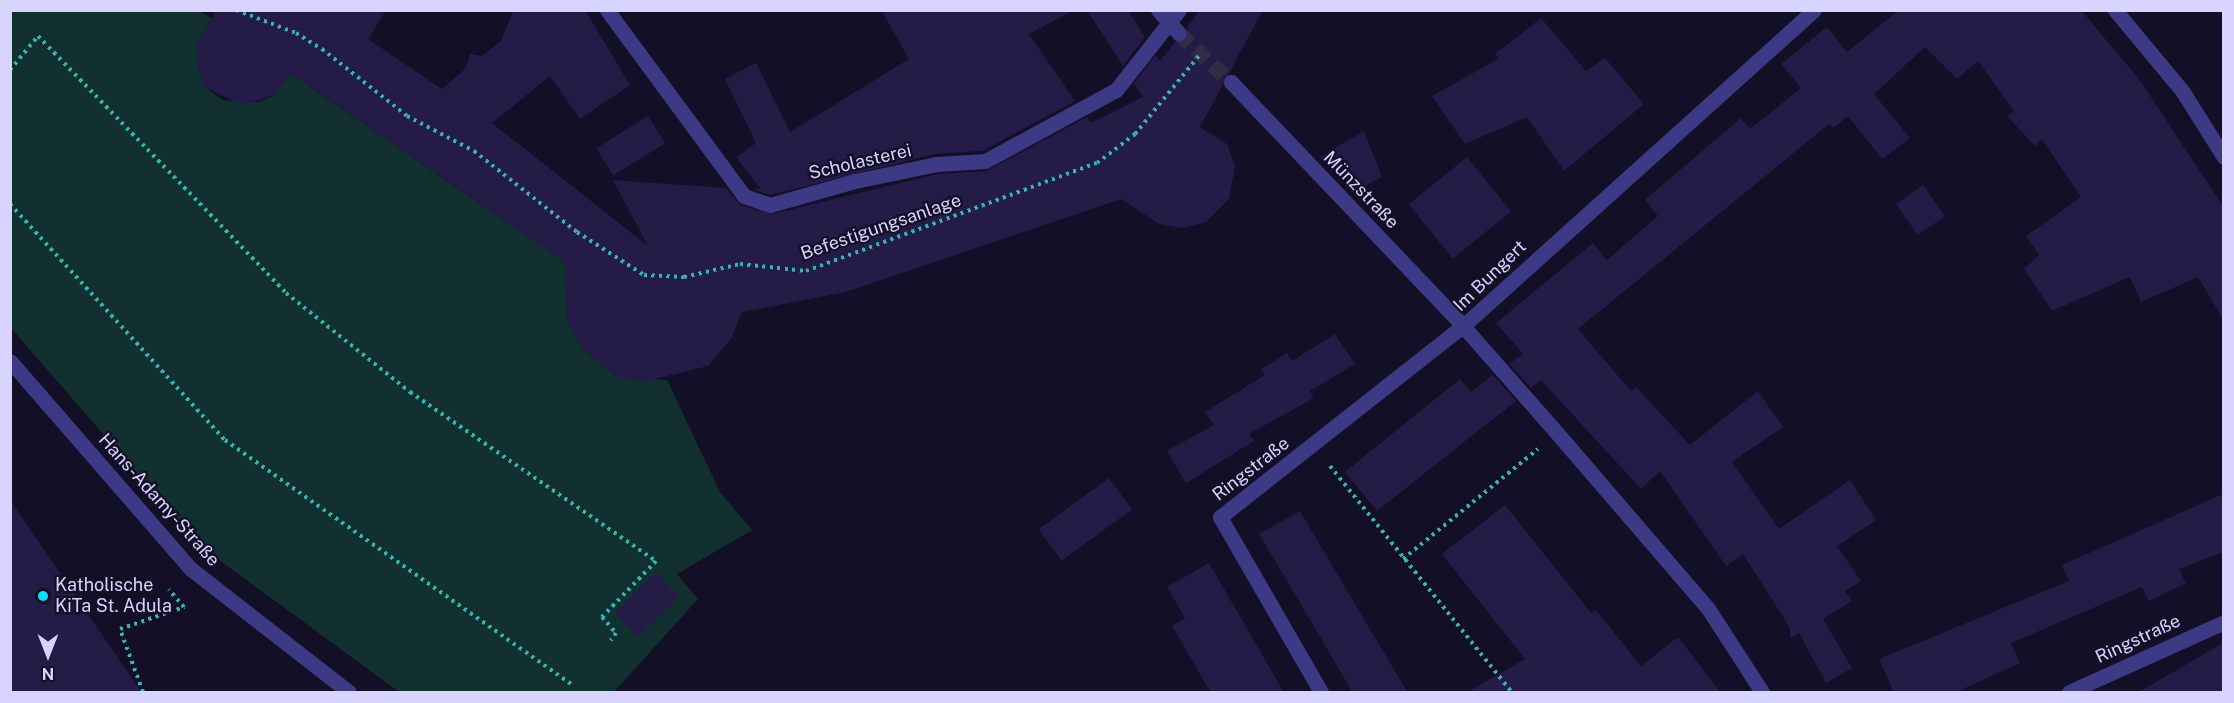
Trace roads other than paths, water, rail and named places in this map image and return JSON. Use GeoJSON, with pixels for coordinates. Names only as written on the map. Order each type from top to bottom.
{"type":"FeatureCollection","features":[{"type":"Feature","properties":{"kind":"street","name":"Scholasterei"},"geometry":{"type":"LineString","coordinates":[[608,10],[744,196],[770,206],[855,180],[937,164],[985,161],[1116,90],[1174,28],[1179,10]]}},
{"type":"Feature","properties":{"kind":"street"},"geometry":{"type":"LineString","coordinates":[[1158,10],[1174,28]]}},
{"type":"Feature","properties":{"kind":"street","name":"Im Bungert"},"geometry":{"type":"LineString","coordinates":[[1761,693],[1709,610],[1463,326],[1814,10]]}},
{"type":"Feature","properties":{"kind":"street"},"geometry":{"type":"LineString","coordinates":[[2115,10],[2183,92],[2223,157]]}},
{"type":"Feature","properties":{"kind":"street","name":"Münzstraße"},"geometry":{"type":"LineString","coordinates":[[1230,82],[1463,326]]}},
{"type":"Feature","properties":{"kind":"street","name":"Ringstraße"},"geometry":{"type":"LineString","coordinates":[[1321,693],[1220,517],[1463,326]]}},
{"type":"Feature","properties":{"kind":"street","name":"Hans-Adamy-Straße"},"geometry":{"type":"LineString","coordinates":[[10,361],[191,569],[350,693]]}},
{"type":"Feature","properties":{"kind":"street","name":"Ringstraße"},"geometry":{"type":"LineString","coordinates":[[2069,693],[2223,622]]}},
{"type":"Feature","properties":{"kind":"tunnel"},"geometry":{"type":"LineString","coordinates":[[1179,33],[1231,82]]}},
{"type":"Feature","properties":{"kind":"place","name":"Katholische KiTa St. Adula"},"geometry":{"type":"Point","coordinates":[43,596]}}]}
